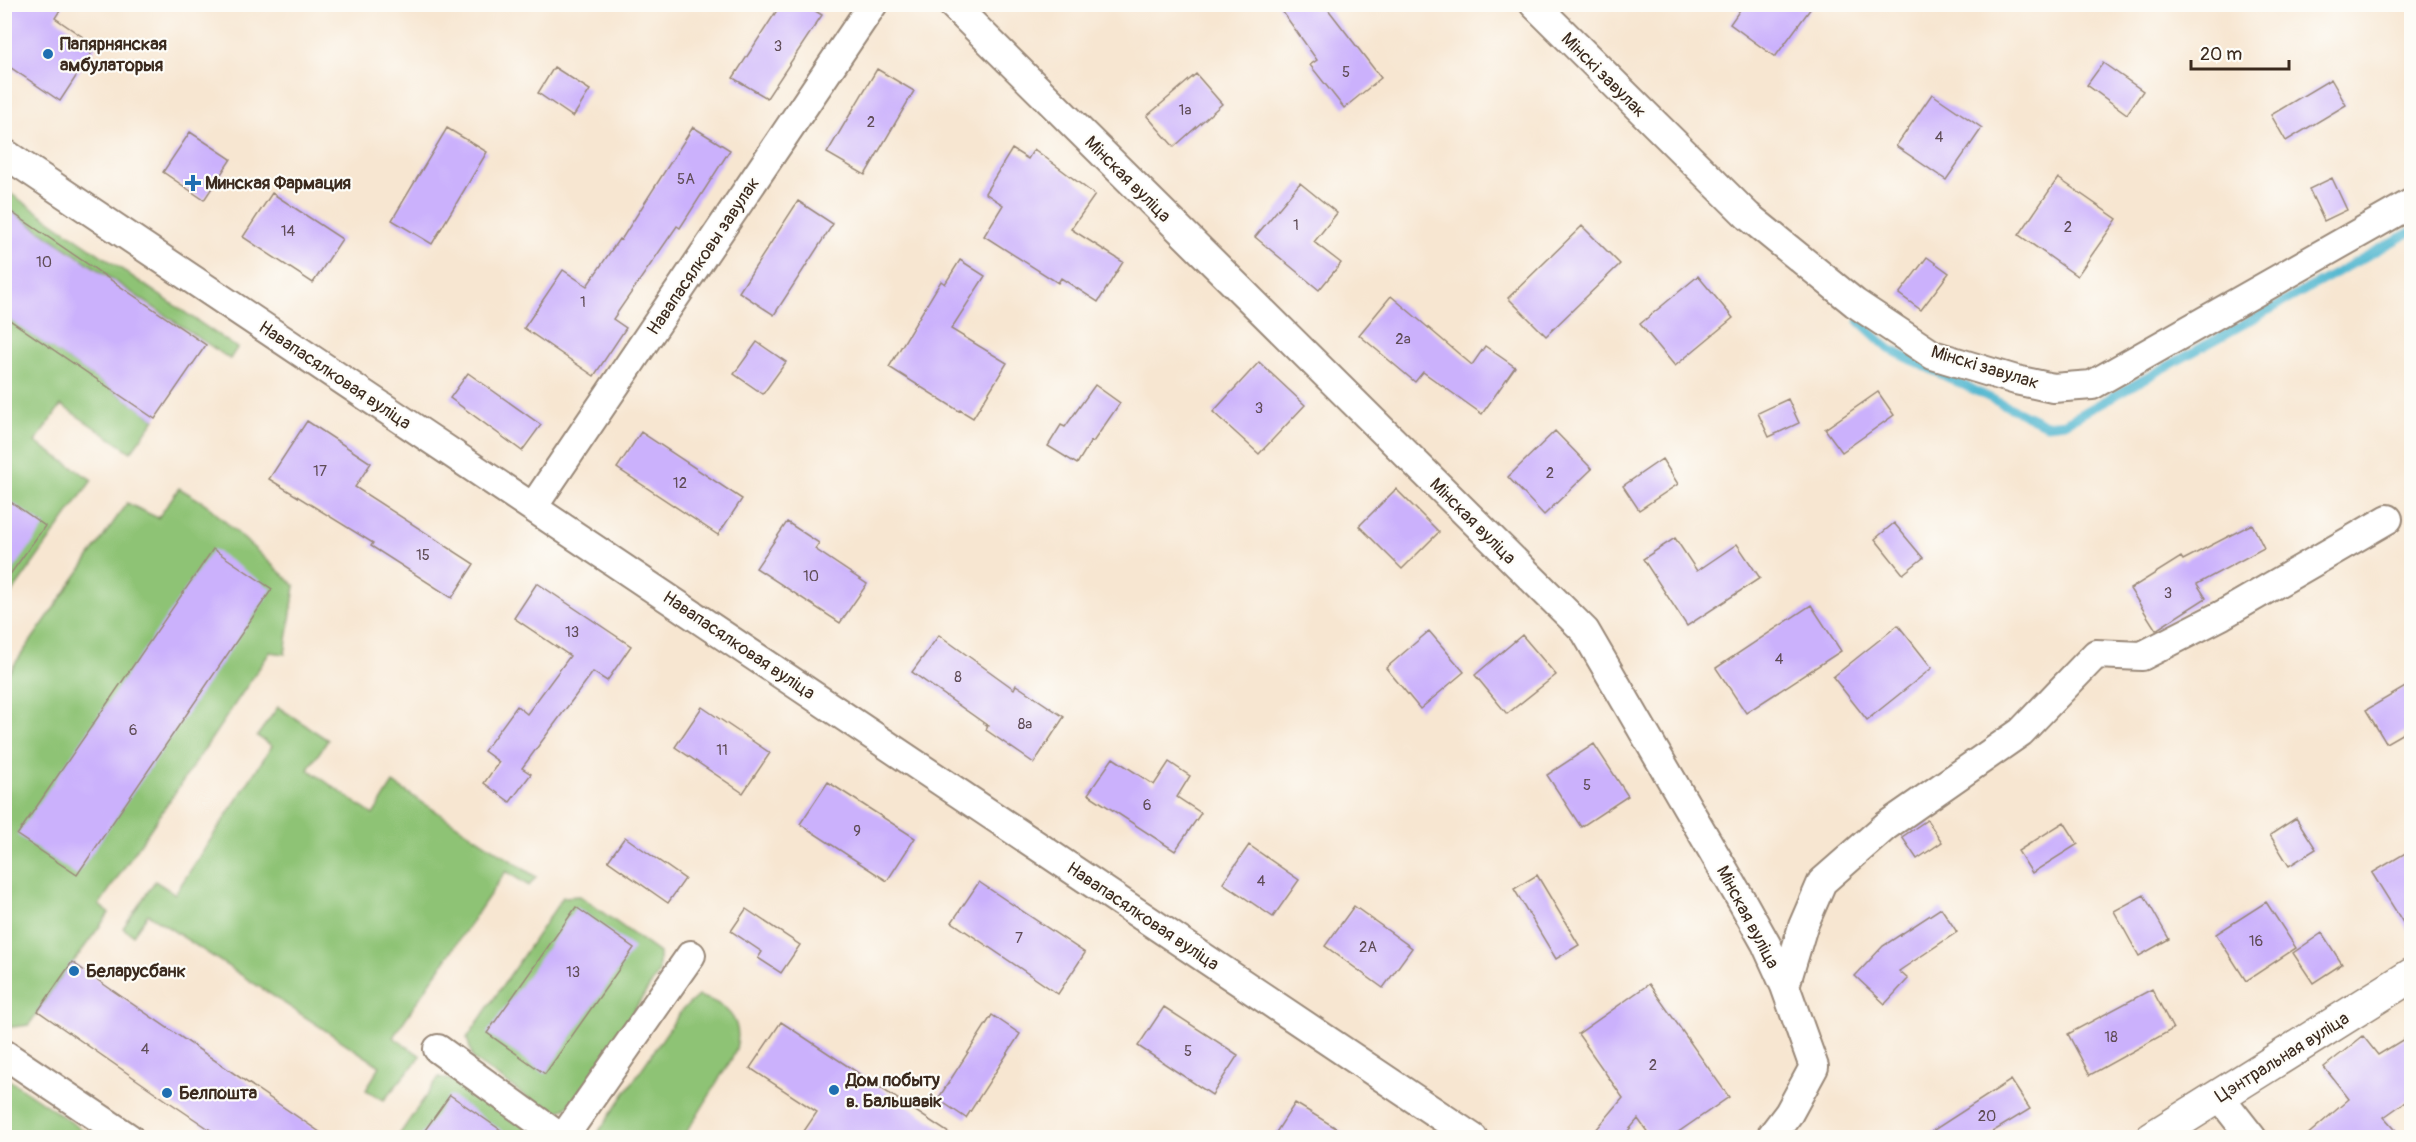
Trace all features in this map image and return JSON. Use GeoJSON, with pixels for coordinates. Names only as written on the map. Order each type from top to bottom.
{"type":"FeatureCollection","features":[{"type":"Feature","properties":{"kind":"street","name":"Навапасялковы завулак"},"geometry":{"type":"LineString","coordinates":[[533,507],[873,4]]}},
{"type":"Feature","properties":{"kind":"street","name":"Мінская вуліца"},"geometry":{"type":"LineString","coordinates":[[952,4],[1585,631],[1743,903],[1766,944],[1785,986],[1814,1067],[1789,1113],[1770,1137]]}},
{"type":"Feature","properties":{"kind":"street","name":"Мінскі завулак"},"geometry":{"type":"LineString","coordinates":[[1534,4],[1748,216],[1855,303],[1933,355],[2016,380],[2053,388],[2092,385],[2412,203]]}},
{"type":"Feature","properties":{"kind":"street","name":"Навапасялковая вуліца"},"geometry":{"type":"LineString","coordinates":[[4,153],[1473,1137]]}},
{"type":"Feature","properties":{"kind":"street"},"geometry":{"type":"LineString","coordinates":[[1785,986],[1803,926],[1822,882],[1886,826],[2021,732],[2096,654],[2142,656],[2222,615],[2388,519]]}},
{"type":"Feature","properties":{"kind":"street"},"geometry":{"type":"LineString","coordinates":[[438,1049],[562,1137],[691,955]]}},
{"type":"Feature","properties":{"kind":"street","name":"Цэнтральная вуліца"},"geometry":{"type":"LineString","coordinates":[[2152,1137],[2412,975]]}},
{"type":"Feature","properties":{"kind":"street"},"geometry":{"type":"LineString","coordinates":[[4,1054],[129,1137]]}},
{"type":"Feature","properties":{"kind":"street"},"geometry":{"type":"LineString","coordinates":[[2219,1096],[2252,1137]]}},
{"type":"Feature","properties":{"kind":"green space"},"geometry":{"type":"Polygon","coordinates":[[[4,189],[237,348],[230,359],[5,207],[4,189]]]}},
{"type":"Feature","properties":{"kind":"green space"},"geometry":{"type":"Polygon","coordinates":[[[5,316],[155,419],[131,452],[61,405],[35,442],[92,480],[5,603],[5,316]]]}},
{"type":"Feature","properties":{"kind":"green space"},"geometry":{"type":"Polygon","coordinates":[[[179,488],[206,504],[295,586],[285,654],[270,652],[99,905],[109,913],[29,1025],[5,1028],[5,678],[127,503],[158,518],[179,488]]]}},
{"type":"Feature","properties":{"kind":"green space"},"geometry":{"type":"Polygon","coordinates":[[[278,707],[328,740],[308,769],[373,815],[393,783],[536,877],[529,886],[506,871],[393,1037],[421,1056],[384,1100],[366,1090],[380,1066],[148,914],[133,935],[123,928],[155,881],[175,894],[272,746],[257,736],[278,707]]]}},
{"type":"Feature","properties":{"kind":"green space"},"geometry":{"type":"Polygon","coordinates":[[[580,896],[659,953],[659,972],[586,1084],[569,1106],[556,1113],[541,1107],[473,1059],[467,1038],[563,897],[580,896]]]}},
{"type":"Feature","properties":{"kind":"green space"},"geometry":{"type":"Polygon","coordinates":[[[698,996],[716,1003],[730,1014],[735,1021],[738,1038],[730,1062],[683,1137],[595,1137],[682,1010],[698,996]]]}},
{"type":"Feature","properties":{"kind":"green space"},"geometry":{"type":"Polygon","coordinates":[[[5,1077],[93,1137],[5,1137],[5,1077]]]}},
{"type":"Feature","properties":{"kind":"green space"},"geometry":{"type":"Polygon","coordinates":[[[439,1077],[465,1083],[532,1130],[536,1137],[397,1138],[439,1077]]]}},
{"type":"Feature","properties":{"kind":"building","name":"Папярнянская амбулаторыя"},"geometry":{"type":"Polygon","coordinates":[[[4,4],[64,4],[55,18],[96,46],[60,101],[4,63],[4,4]]]}},
{"type":"Feature","properties":{"kind":"building"},"geometry":{"type":"Polygon","coordinates":[[[781,4],[804,4],[822,15],[767,98],[733,78],[781,4]]]}},
{"type":"Feature","properties":{"kind":"building"},"geometry":{"type":"Polygon","coordinates":[[[1277,4],[1324,4],[1381,78],[1344,108],[1310,65],[1317,60],[1277,4]]]}},
{"type":"Feature","properties":{"kind":"building"},"geometry":{"type":"Polygon","coordinates":[[[1744,4],[1814,4],[1775,57],[1730,24],[1744,4]]]}},
{"type":"Feature","properties":{"kind":"building"},"geometry":{"type":"Polygon","coordinates":[[[2103,63],[2143,91],[2127,114],[2087,85],[2103,63]]]}},
{"type":"Feature","properties":{"kind":"building"},"geometry":{"type":"Polygon","coordinates":[[[554,67],[590,90],[573,117],[538,93],[554,67]]]}},
{"type":"Feature","properties":{"kind":"building"},"geometry":{"type":"Polygon","coordinates":[[[877,69],[914,91],[865,175],[827,153],[877,69]]]}},
{"type":"Feature","properties":{"kind":"building"},"geometry":{"type":"Polygon","coordinates":[[[1196,74],[1222,104],[1174,147],[1147,116],[1196,74]]]}},
{"type":"Feature","properties":{"kind":"building"},"geometry":{"type":"Polygon","coordinates":[[[2331,79],[2346,105],[2286,141],[2271,115],[2331,79]]]}},
{"type":"Feature","properties":{"kind":"building"},"geometry":{"type":"Polygon","coordinates":[[[1932,94],[1982,128],[1946,180],[1896,146],[1932,94]]]}},
{"type":"Feature","properties":{"kind":"building"},"geometry":{"type":"Polygon","coordinates":[[[693,127],[730,150],[680,228],[677,226],[613,319],[626,328],[594,376],[524,328],[563,270],[587,286],[619,239],[621,240],[693,127]]]}},
{"type":"Feature","properties":{"kind":"building"},"geometry":{"type":"Polygon","coordinates":[[[447,128],[487,152],[432,244],[392,220],[447,128]]]}},
{"type":"Feature","properties":{"kind":"building"},"geometry":{"type":"Polygon","coordinates":[[[190,132],[231,159],[204,200],[163,172],[190,132]]]}},
{"type":"Feature","properties":{"kind":"building"},"geometry":{"type":"Polygon","coordinates":[[[1012,149],[1028,159],[1034,149],[1095,195],[1071,229],[1123,262],[1098,302],[1061,278],[1058,283],[984,236],[1003,205],[985,193],[1012,149]]]}},
{"type":"Feature","properties":{"kind":"building"},"geometry":{"type":"Polygon","coordinates":[[[2058,178],[2117,219],[2077,276],[2019,235],[2058,178]]]}},
{"type":"Feature","properties":{"kind":"building"},"geometry":{"type":"Polygon","coordinates":[[[2332,178],[2347,210],[2324,221],[2309,189],[2332,178]]]}},
{"type":"Feature","properties":{"kind":"building"},"geometry":{"type":"Polygon","coordinates":[[[1300,183],[1337,213],[1314,242],[1341,263],[1319,290],[1255,237],[1300,183]]]}},
{"type":"Feature","properties":{"kind":"building"},"geometry":{"type":"Polygon","coordinates":[[[272,193],[342,239],[313,283],[243,237],[272,193]]]}},
{"type":"Feature","properties":{"kind":"building"},"geometry":{"type":"Polygon","coordinates":[[[798,201],[833,224],[774,315],[739,292],[798,201]]]}},
{"type":"Feature","properties":{"kind":"building"},"geometry":{"type":"Polygon","coordinates":[[[4,207],[206,345],[155,419],[4,316],[4,207]]]}},
{"type":"Feature","properties":{"kind":"building"},"geometry":{"type":"Polygon","coordinates":[[[1582,226],[1620,264],[1546,336],[1508,298],[1582,226]]]}},
{"type":"Feature","properties":{"kind":"building"},"geometry":{"type":"Polygon","coordinates":[[[1927,257],[1949,273],[1921,310],[1899,294],[1927,257]]]}},
{"type":"Feature","properties":{"kind":"building"},"geometry":{"type":"Polygon","coordinates":[[[960,260],[985,276],[951,329],[1007,363],[973,418],[889,367],[941,281],[945,284],[960,260]]]}},
{"type":"Feature","properties":{"kind":"building"},"geometry":{"type":"Polygon","coordinates":[[[1698,276],[1733,318],[1675,366],[1640,324],[1698,276]]]}},
{"type":"Feature","properties":{"kind":"building"},"geometry":{"type":"Polygon","coordinates":[[[1391,296],[1472,365],[1485,346],[1515,367],[1482,414],[1423,372],[1415,382],[1359,335],[1391,296]]]}},
{"type":"Feature","properties":{"kind":"building"},"geometry":{"type":"Polygon","coordinates":[[[757,342],[786,362],[763,394],[734,374],[757,342]]]}},
{"type":"Feature","properties":{"kind":"building"},"geometry":{"type":"Polygon","coordinates":[[[1259,362],[1305,405],[1259,454],[1213,412],[1259,362]]]}},
{"type":"Feature","properties":{"kind":"building"},"geometry":{"type":"Polygon","coordinates":[[[468,373],[541,425],[522,451],[450,398],[468,373]]]}},
{"type":"Feature","properties":{"kind":"building"},"geometry":{"type":"Polygon","coordinates":[[[1095,385],[1120,403],[1093,442],[1091,441],[1077,464],[1048,446],[1061,425],[1065,427],[1095,385]]]}},
{"type":"Feature","properties":{"kind":"building"},"geometry":{"type":"Polygon","coordinates":[[[1878,392],[1894,415],[1842,452],[1825,429],[1878,392]]]}},
{"type":"Feature","properties":{"kind":"building"},"geometry":{"type":"Polygon","coordinates":[[[1788,399],[1799,423],[1769,437],[1758,413],[1788,399]]]}},
{"type":"Feature","properties":{"kind":"building"},"geometry":{"type":"Polygon","coordinates":[[[307,421],[371,463],[355,487],[474,564],[452,598],[371,546],[373,543],[269,479],[307,421]]]}},
{"type":"Feature","properties":{"kind":"building"},"geometry":{"type":"Polygon","coordinates":[[[1555,431],[1592,469],[1544,515],[1508,477],[1555,431]]]}},
{"type":"Feature","properties":{"kind":"building"},"geometry":{"type":"Polygon","coordinates":[[[641,432],[742,499],[718,535],[617,468],[641,432]]]}},
{"type":"Feature","properties":{"kind":"building"},"geometry":{"type":"Polygon","coordinates":[[[1662,459],[1678,484],[1639,510],[1623,486],[1662,459]]]}},
{"type":"Feature","properties":{"kind":"building"},"geometry":{"type":"Polygon","coordinates":[[[1396,489],[1439,532],[1402,569],[1359,526],[1396,489]]]}},
{"type":"Feature","properties":{"kind":"building"},"geometry":{"type":"Polygon","coordinates":[[[4,497],[45,526],[4,583],[4,497]]]}},
{"type":"Feature","properties":{"kind":"building"},"geometry":{"type":"Polygon","coordinates":[[[787,522],[819,543],[815,549],[867,584],[840,623],[756,568],[787,522]]]}},
{"type":"Feature","properties":{"kind":"building"},"geometry":{"type":"Polygon","coordinates":[[[1894,523],[1923,558],[1903,574],[1875,539],[1894,523]]]}},
{"type":"Feature","properties":{"kind":"building"},"geometry":{"type":"Polygon","coordinates":[[[2252,524],[2264,548],[2197,584],[2206,598],[2156,630],[2130,589],[2181,557],[2183,560],[2252,524]]]}},
{"type":"Feature","properties":{"kind":"building"},"geometry":{"type":"Polygon","coordinates":[[[1675,538],[1697,571],[1737,544],[1760,578],[1687,626],[1643,559],[1675,538]]]}},
{"type":"Feature","properties":{"kind":"building"},"geometry":{"type":"Polygon","coordinates":[[[213,549],[272,589],[77,875],[17,835],[213,549]]]}},
{"type":"Feature","properties":{"kind":"building"},"geometry":{"type":"Polygon","coordinates":[[[537,583],[631,646],[607,681],[593,672],[522,768],[531,774],[510,802],[484,783],[499,762],[484,751],[517,706],[527,714],[570,656],[514,618],[537,583]]]}},
{"type":"Feature","properties":{"kind":"building"},"geometry":{"type":"Polygon","coordinates":[[[1811,605],[1841,651],[1746,713],[1716,668],[1811,605]]]}},
{"type":"Feature","properties":{"kind":"building"},"geometry":{"type":"Polygon","coordinates":[[[1898,625],[1932,668],[1867,720],[1833,677],[1898,625]]]}},
{"type":"Feature","properties":{"kind":"building"},"geometry":{"type":"Polygon","coordinates":[[[1429,631],[1464,672],[1420,709],[1386,668],[1429,631]]]}},
{"type":"Feature","properties":{"kind":"building"},"geometry":{"type":"Polygon","coordinates":[[[939,635],[1014,689],[1016,685],[1064,717],[1034,763],[986,730],[988,726],[912,672],[939,635]]]}},
{"type":"Feature","properties":{"kind":"building"},"geometry":{"type":"Polygon","coordinates":[[[1522,635],[1556,675],[1507,714],[1475,675],[1522,635]]]}},
{"type":"Feature","properties":{"kind":"building"},"geometry":{"type":"Polygon","coordinates":[[[2412,683],[2412,728],[2386,743],[2366,710],[2412,683]]]}},
{"type":"Feature","properties":{"kind":"building"},"geometry":{"type":"Polygon","coordinates":[[[702,707],[770,753],[743,793],[675,747],[702,707]]]}},
{"type":"Feature","properties":{"kind":"building"},"geometry":{"type":"Polygon","coordinates":[[[1594,744],[1628,796],[1581,827],[1547,775],[1594,744]]]}},
{"type":"Feature","properties":{"kind":"building"},"geometry":{"type":"Polygon","coordinates":[[[1113,758],[1154,785],[1169,762],[1190,776],[1177,797],[1201,813],[1175,851],[1088,794],[1113,758]]]}},
{"type":"Feature","properties":{"kind":"building"},"geometry":{"type":"Polygon","coordinates":[[[828,782],[915,838],[887,881],[800,824],[828,782]]]}},
{"type":"Feature","properties":{"kind":"building"},"geometry":{"type":"Polygon","coordinates":[[[2296,818],[2316,849],[2289,866],[2270,835],[2296,818]]]}},
{"type":"Feature","properties":{"kind":"building"},"geometry":{"type":"Polygon","coordinates":[[[1927,820],[1942,842],[1917,859],[1902,837],[1927,820]]]}},
{"type":"Feature","properties":{"kind":"building"},"geometry":{"type":"Polygon","coordinates":[[[2064,822],[2078,844],[2032,873],[2018,851],[2064,822]]]}},
{"type":"Feature","properties":{"kind":"building"},"geometry":{"type":"Polygon","coordinates":[[[625,837],[685,879],[668,903],[608,861],[625,837]]]}},
{"type":"Feature","properties":{"kind":"building"},"geometry":{"type":"Polygon","coordinates":[[[1249,845],[1299,880],[1273,917],[1223,883],[1249,845]]]}},
{"type":"Feature","properties":{"kind":"building"},"geometry":{"type":"Polygon","coordinates":[[[2412,849],[2412,937],[2372,873],[2412,849]]]}},
{"type":"Feature","properties":{"kind":"building"},"geometry":{"type":"Polygon","coordinates":[[[1537,875],[1579,945],[1556,959],[1514,889],[1537,875]]]}},
{"type":"Feature","properties":{"kind":"building"},"geometry":{"type":"Polygon","coordinates":[[[979,882],[1085,953],[1058,994],[952,922],[979,882]]]}},
{"type":"Feature","properties":{"kind":"building"},"geometry":{"type":"Polygon","coordinates":[[[2144,895],[2169,939],[2139,956],[2114,911],[2144,895]]]}},
{"type":"Feature","properties":{"kind":"building"},"geometry":{"type":"Polygon","coordinates":[[[2266,902],[2296,948],[2246,981],[2216,934],[2266,902]]]}},
{"type":"Feature","properties":{"kind":"building"},"geometry":{"type":"Polygon","coordinates":[[[1354,906],[1412,948],[1383,988],[1325,946],[1354,906]]]}},
{"type":"Feature","properties":{"kind":"building"},"geometry":{"type":"Polygon","coordinates":[[[576,907],[634,948],[545,1074],[487,1033],[576,907]]]}},
{"type":"Feature","properties":{"kind":"building"},"geometry":{"type":"Polygon","coordinates":[[[1941,908],[1957,932],[1899,971],[1908,979],[1885,1004],[1855,976],[1883,946],[1941,908]]]}},
{"type":"Feature","properties":{"kind":"building"},"geometry":{"type":"Polygon","coordinates":[[[746,909],[800,945],[781,973],[758,958],[762,952],[731,931],[746,909]]]}},
{"type":"Feature","properties":{"kind":"building"},"geometry":{"type":"Polygon","coordinates":[[[2322,933],[2342,964],[2313,983],[2293,953],[2322,933]]]}},
{"type":"Feature","properties":{"kind":"building"},"geometry":{"type":"Polygon","coordinates":[[[72,962],[327,1137],[221,1137],[166,1100],[38,1011],[72,962]]]}},
{"type":"Feature","properties":{"kind":"building"},"geometry":{"type":"Polygon","coordinates":[[[1649,984],[1729,1097],[1671,1137],[1651,1137],[1638,1119],[1623,1137],[1590,1137],[1623,1098],[1578,1034],[1649,984]]]}},
{"type":"Feature","properties":{"kind":"building"},"geometry":{"type":"Polygon","coordinates":[[[2152,989],[2173,1029],[2090,1075],[2068,1034],[2152,989]]]}},
{"type":"Feature","properties":{"kind":"building"},"geometry":{"type":"Polygon","coordinates":[[[1164,1007],[1238,1055],[1212,1095],[1138,1046],[1164,1007]]]}},
{"type":"Feature","properties":{"kind":"building"},"geometry":{"type":"Polygon","coordinates":[[[992,1015],[1020,1034],[966,1118],[938,1099],[992,1015]]]}},
{"type":"Feature","properties":{"kind":"building","name":"Дом побыту в. Бальшавік"},"geometry":{"type":"Polygon","coordinates":[[[781,1022],[955,1137],[800,1137],[817,1112],[750,1068],[781,1022]]]}},
{"type":"Feature","properties":{"kind":"building"},"geometry":{"type":"Polygon","coordinates":[[[2412,1034],[2412,1097],[2384,1117],[2402,1137],[2305,1137],[2349,1099],[2324,1067],[2363,1036],[2378,1055],[2412,1034]]]}},
{"type":"Feature","properties":{"kind":"building"},"geometry":{"type":"Polygon","coordinates":[[[2011,1080],[2030,1109],[1984,1137],[1923,1137],[2011,1080]]]}},
{"type":"Feature","properties":{"kind":"building"},"geometry":{"type":"Polygon","coordinates":[[[450,1095],[511,1137],[420,1137],[450,1095]]]}},
{"type":"Feature","properties":{"kind":"building"},"geometry":{"type":"Polygon","coordinates":[[[1295,1103],[1351,1137],[1273,1137],[1295,1103]]]}},
{"type":"Feature","properties":{"kind":"waterway"},"geometry":{"type":"LineString","coordinates":[[1859,321],[1889,349],[2046,425],[2065,423],[2412,231]]}},
{"type":"Feature","properties":{"kind":"place","name":"Папярнянская амбулаторыя"},"geometry":{"type":"Point","coordinates":[48,54]}},
{"type":"Feature","properties":{"kind":"place","name":"Минская Фармация"},"geometry":{"type":"Point","coordinates":[193,183]}},
{"type":"Feature","properties":{"kind":"place","name":"Беларусбанк"},"geometry":{"type":"Point","coordinates":[74,971]}},
{"type":"Feature","properties":{"kind":"place","name":"Дом побыту в. Бальшавік"},"geometry":{"type":"Point","coordinates":[834,1090]}},
{"type":"Feature","properties":{"kind":"place","name":"Белпошта"},"geometry":{"type":"Point","coordinates":[167,1093]}}]}
